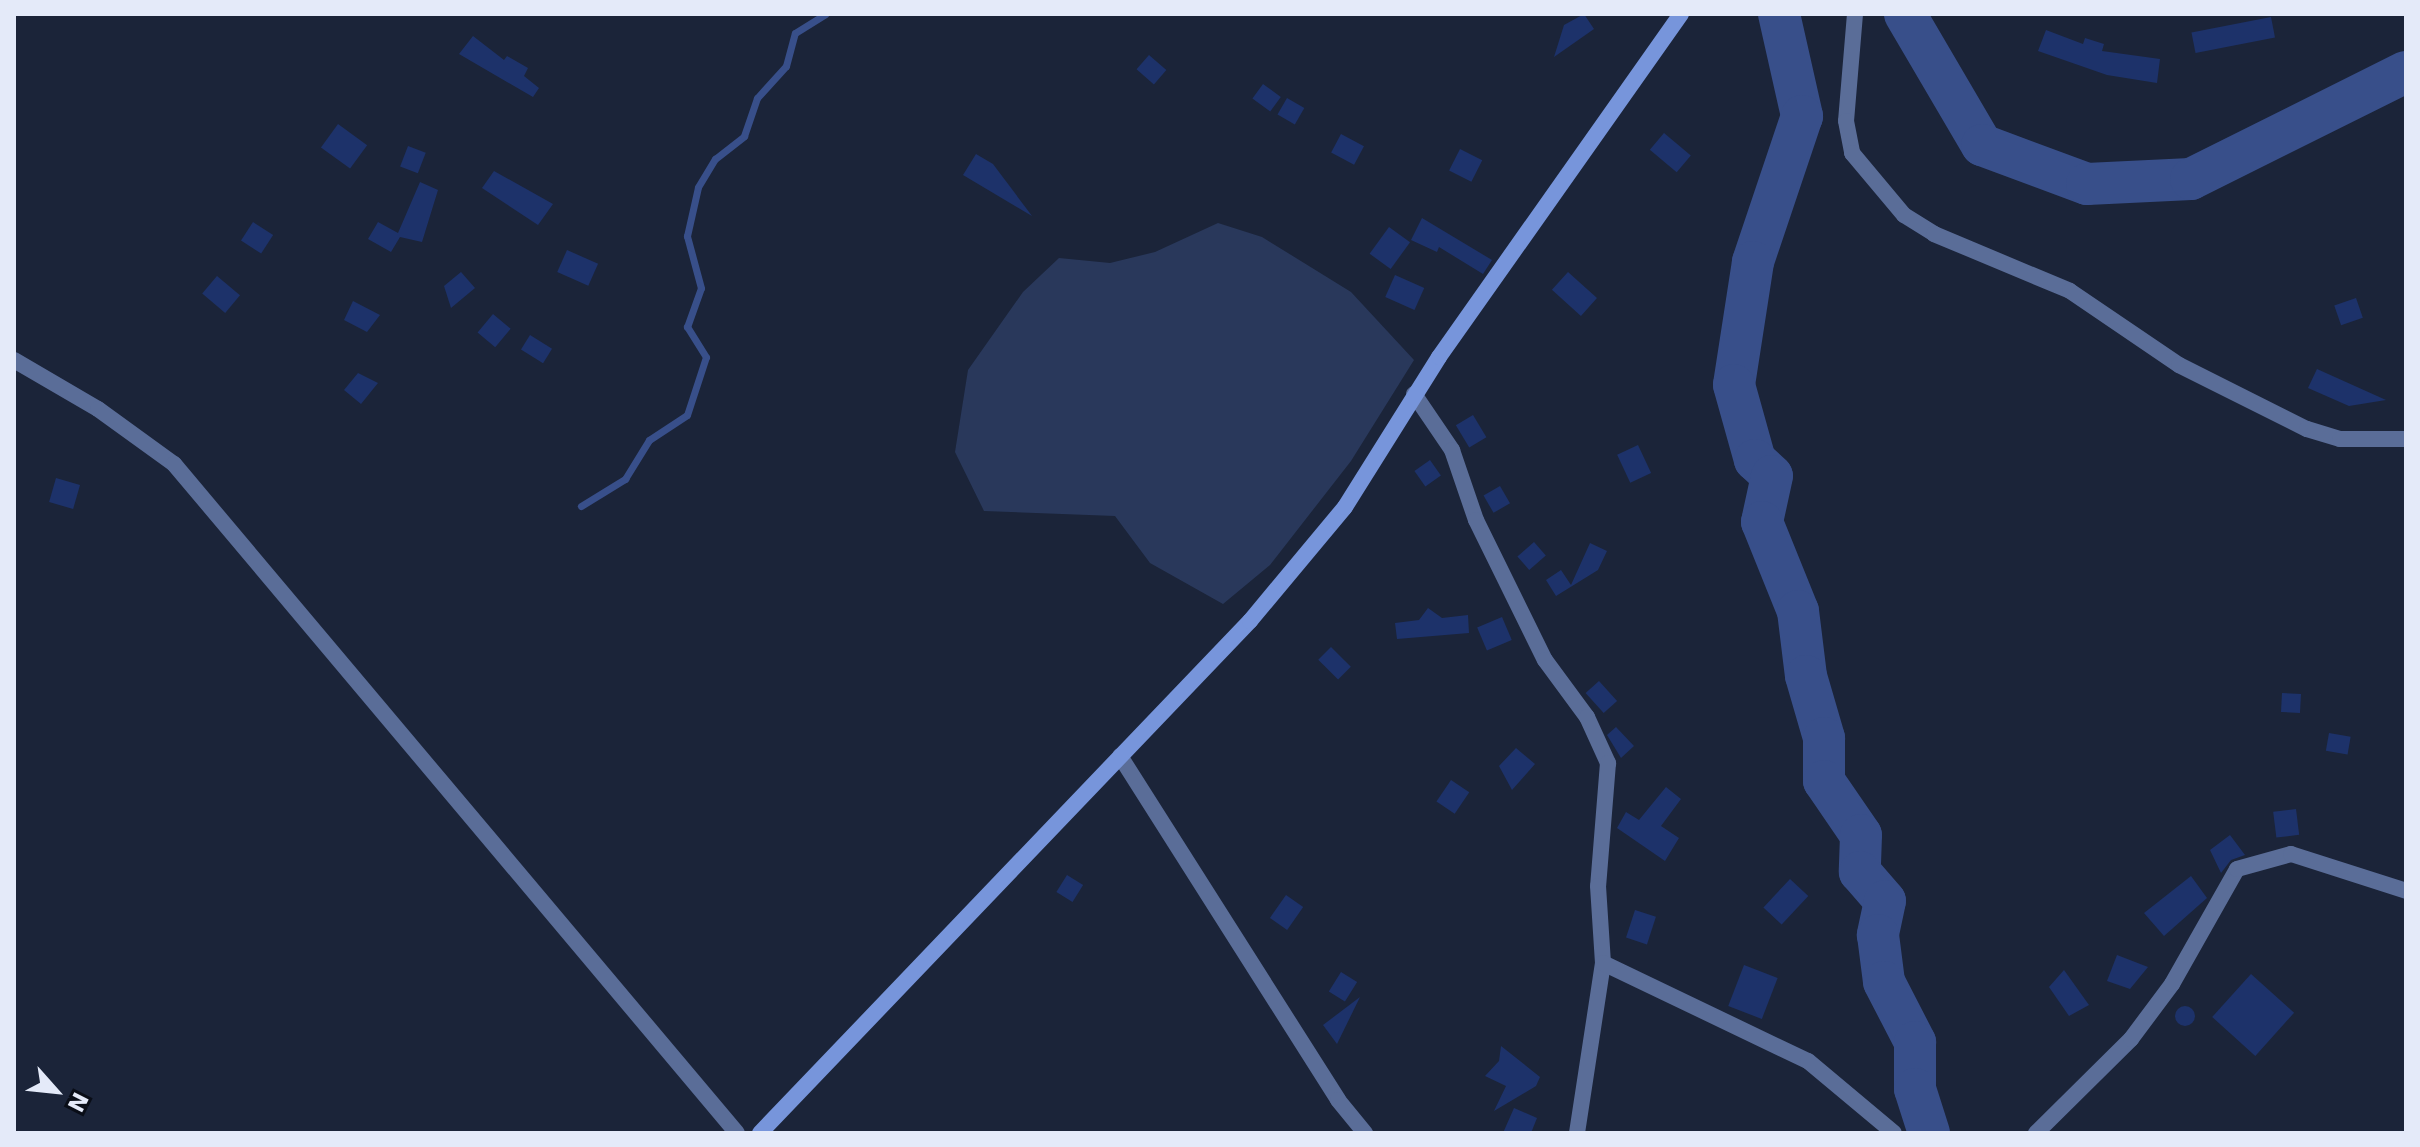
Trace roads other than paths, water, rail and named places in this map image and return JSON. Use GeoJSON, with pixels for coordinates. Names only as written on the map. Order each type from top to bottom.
{"type":"FeatureCollection","features":[{"type":"Feature","properties":{"kind":"street"},"geometry":{"type":"LineString","coordinates":[[760,1133],[1250,621],[1345,507],[1414,394],[1681,14]]}},
{"type":"Feature","properties":{"kind":"street"},"geometry":{"type":"LineString","coordinates":[[1855,14],[1846,121],[1852,153],[1904,215],[1934,234],[2070,291],[2179,365],[2307,429],[2340,439],[2406,439]]}},
{"type":"Feature","properties":{"kind":"street"},"geometry":{"type":"LineString","coordinates":[[14,360],[98,409],[183,474],[737,1133]]}},
{"type":"Feature","properties":{"kind":"street"},"geometry":{"type":"LineString","coordinates":[[1414,394],[1452,450],[1476,520],[1545,660],[1605,749],[1609,776],[1598,898],[1603,963],[1577,1133]]}},
{"type":"Feature","properties":{"kind":"street"},"geometry":{"type":"LineString","coordinates":[[1120,756],[1338,1100],[1365,1133]]}},
{"type":"Feature","properties":{"kind":"street"},"geometry":{"type":"LineString","coordinates":[[2036,1133],[2131,1039],[2172,984],[2237,869],[2291,854],[2406,891]]}},
{"type":"Feature","properties":{"kind":"street"},"geometry":{"type":"LineString","coordinates":[[1603,963],[1808,1061],[1894,1133]]}},
{"type":"Feature","properties":{"kind":"waterway"},"geometry":{"type":"LineString","coordinates":[[581,506],[625,479],[649,440],[687,415],[706,357],[687,327],[701,288],[687,236],[698,187],[715,159],[744,136],[757,98],[786,66],[795,33],[826,14]]}},
{"type":"Feature","properties":{"kind":"waterway"},"geometry":{"type":"LineString","coordinates":[[1779,14],[1802,116],[1753,262],[1734,385],[1755,460],[1772,476],[1762,522],[1798,611],[1806,676],[1824,738],[1824,781],[1861,835],[1860,872],[1885,901],[1878,935],[1884,982],[1915,1042],[1915,1089],[1929,1133]]}},
{"type":"Feature","properties":{"kind":"waterway"},"geometry":{"type":"LineString","coordinates":[[1905,14],[1982,145],[2087,184],[2191,179],[2406,72]]}}]}
